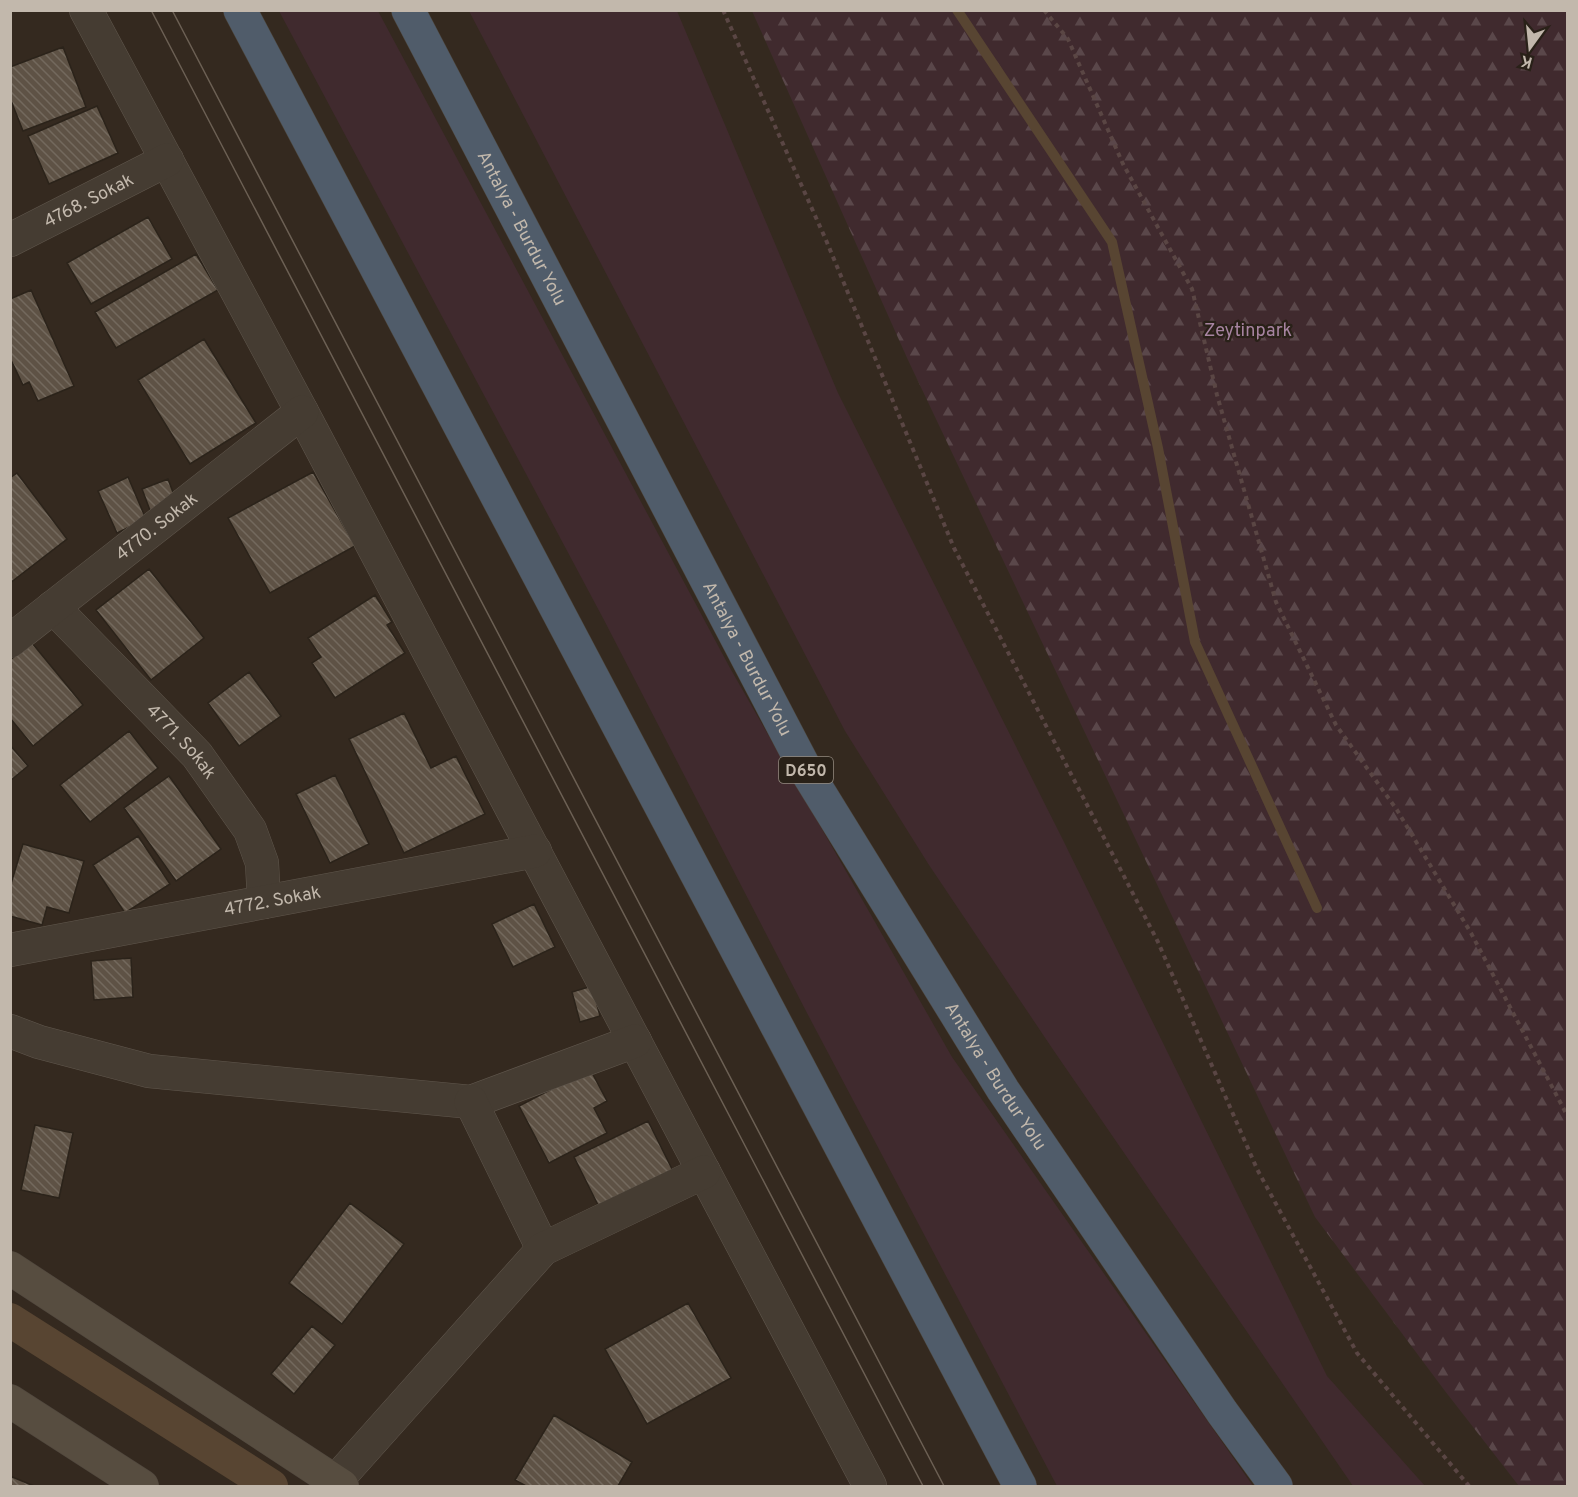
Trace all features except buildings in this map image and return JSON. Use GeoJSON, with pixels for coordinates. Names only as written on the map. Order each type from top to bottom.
{"type":"FeatureCollection","features":[{"type":"Feature","properties":{"kind":"highway"},"geometry":{"type":"LineString","coordinates":[[240,10],[1020,1486]]}},
{"type":"Feature","properties":{"kind":"highway","name":"Antalya - Burdur Yolu"},"geometry":{"type":"LineString","coordinates":[[408,10],[808,774],[1003,1090],[1215,1403],[1276,1486]]}},
{"type":"Feature","properties":{"kind":"street"},"geometry":{"type":"LineString","coordinates":[[86,10],[302,412],[870,1486]]}},
{"type":"Feature","properties":{"kind":"street","name":"4768. Sokak"},"geometry":{"type":"LineString","coordinates":[[10,240],[167,160]]}},
{"type":"Feature","properties":{"kind":"street","name":"4770. Sokak"},"geometry":{"type":"LineString","coordinates":[[10,641],[302,412]]}},
{"type":"Feature","properties":{"kind":"street","name":"4771. Sokak"},"geometry":{"type":"LineString","coordinates":[[53,607],[197,755],[250,830],[262,863],[264,902]]}},
{"type":"Feature","properties":{"kind":"street","name":"4772. Sokak"},"geometry":{"type":"LineString","coordinates":[[10,950],[535,851]]}},
{"type":"Feature","properties":{"kind":"street"},"geometry":{"type":"LineString","coordinates":[[10,1031],[39,1042],[149,1071],[471,1102],[635,1041]]}},
{"type":"Feature","properties":{"kind":"street"},"geometry":{"type":"LineString","coordinates":[[471,1102],[543,1249]]}},
{"type":"Feature","properties":{"kind":"street"},"geometry":{"type":"LineString","coordinates":[[10,1268],[338,1484],[543,1249],[704,1172]]}},
{"type":"Feature","properties":{"kind":"street"},"geometry":{"type":"LineString","coordinates":[[10,1401],[142,1486]]}},
{"type":"Feature","properties":{"kind":"path"},"geometry":{"type":"LineString","coordinates":[[723,10],[826,240],[954,548],[1158,942],[1257,1169],[1357,1353],[1469,1486]]}},
{"type":"Feature","properties":{"kind":"path"},"geometry":{"type":"LineString","coordinates":[[1044,10],[1068,39],[1124,164],[1192,289],[1217,395],[1276,602],[1336,725],[1397,810],[1471,933],[1568,1117]]}},
{"type":"Feature","properties":{"kind":"green space"},"geometry":{"type":"Polygon","coordinates":[[[279,11],[378,11],[730,668],[952,1057],[1253,1486],[1057,1486],[807,1013],[604,620],[279,11]]]}},
{"type":"Feature","properties":{"kind":"green space"},"geometry":{"type":"Polygon","coordinates":[[[469,11],[677,11],[838,393],[1063,840],[1327,1376],[1425,1486],[1353,1486],[929,865],[845,731],[469,11]]]}},
{"type":"Feature","properties":{"kind":"green space","name":"Zeytinpark"},"geometry":{"type":"Polygon","coordinates":[[[752,11],[1567,11],[1567,1486],[1519,1486],[1315,1217],[908,360],[752,11]]]}},
{"type":"Feature","properties":{"kind":"waterway"},"geometry":{"type":"LineString","coordinates":[[957,10],[1112,242],[1158,448],[1195,642],[1317,908]]}},
{"type":"Feature","properties":{"kind":"waterway"},"geometry":{"type":"LineString","coordinates":[[10,1320],[271,1486]]}},
{"type":"Feature","properties":{"kind":"tram line"},"geometry":{"type":"LineString","coordinates":[[151,10],[923,1486]]}},
{"type":"Feature","properties":{"kind":"tram line"},"geometry":{"type":"LineString","coordinates":[[172,10],[944,1486]]}}]}
